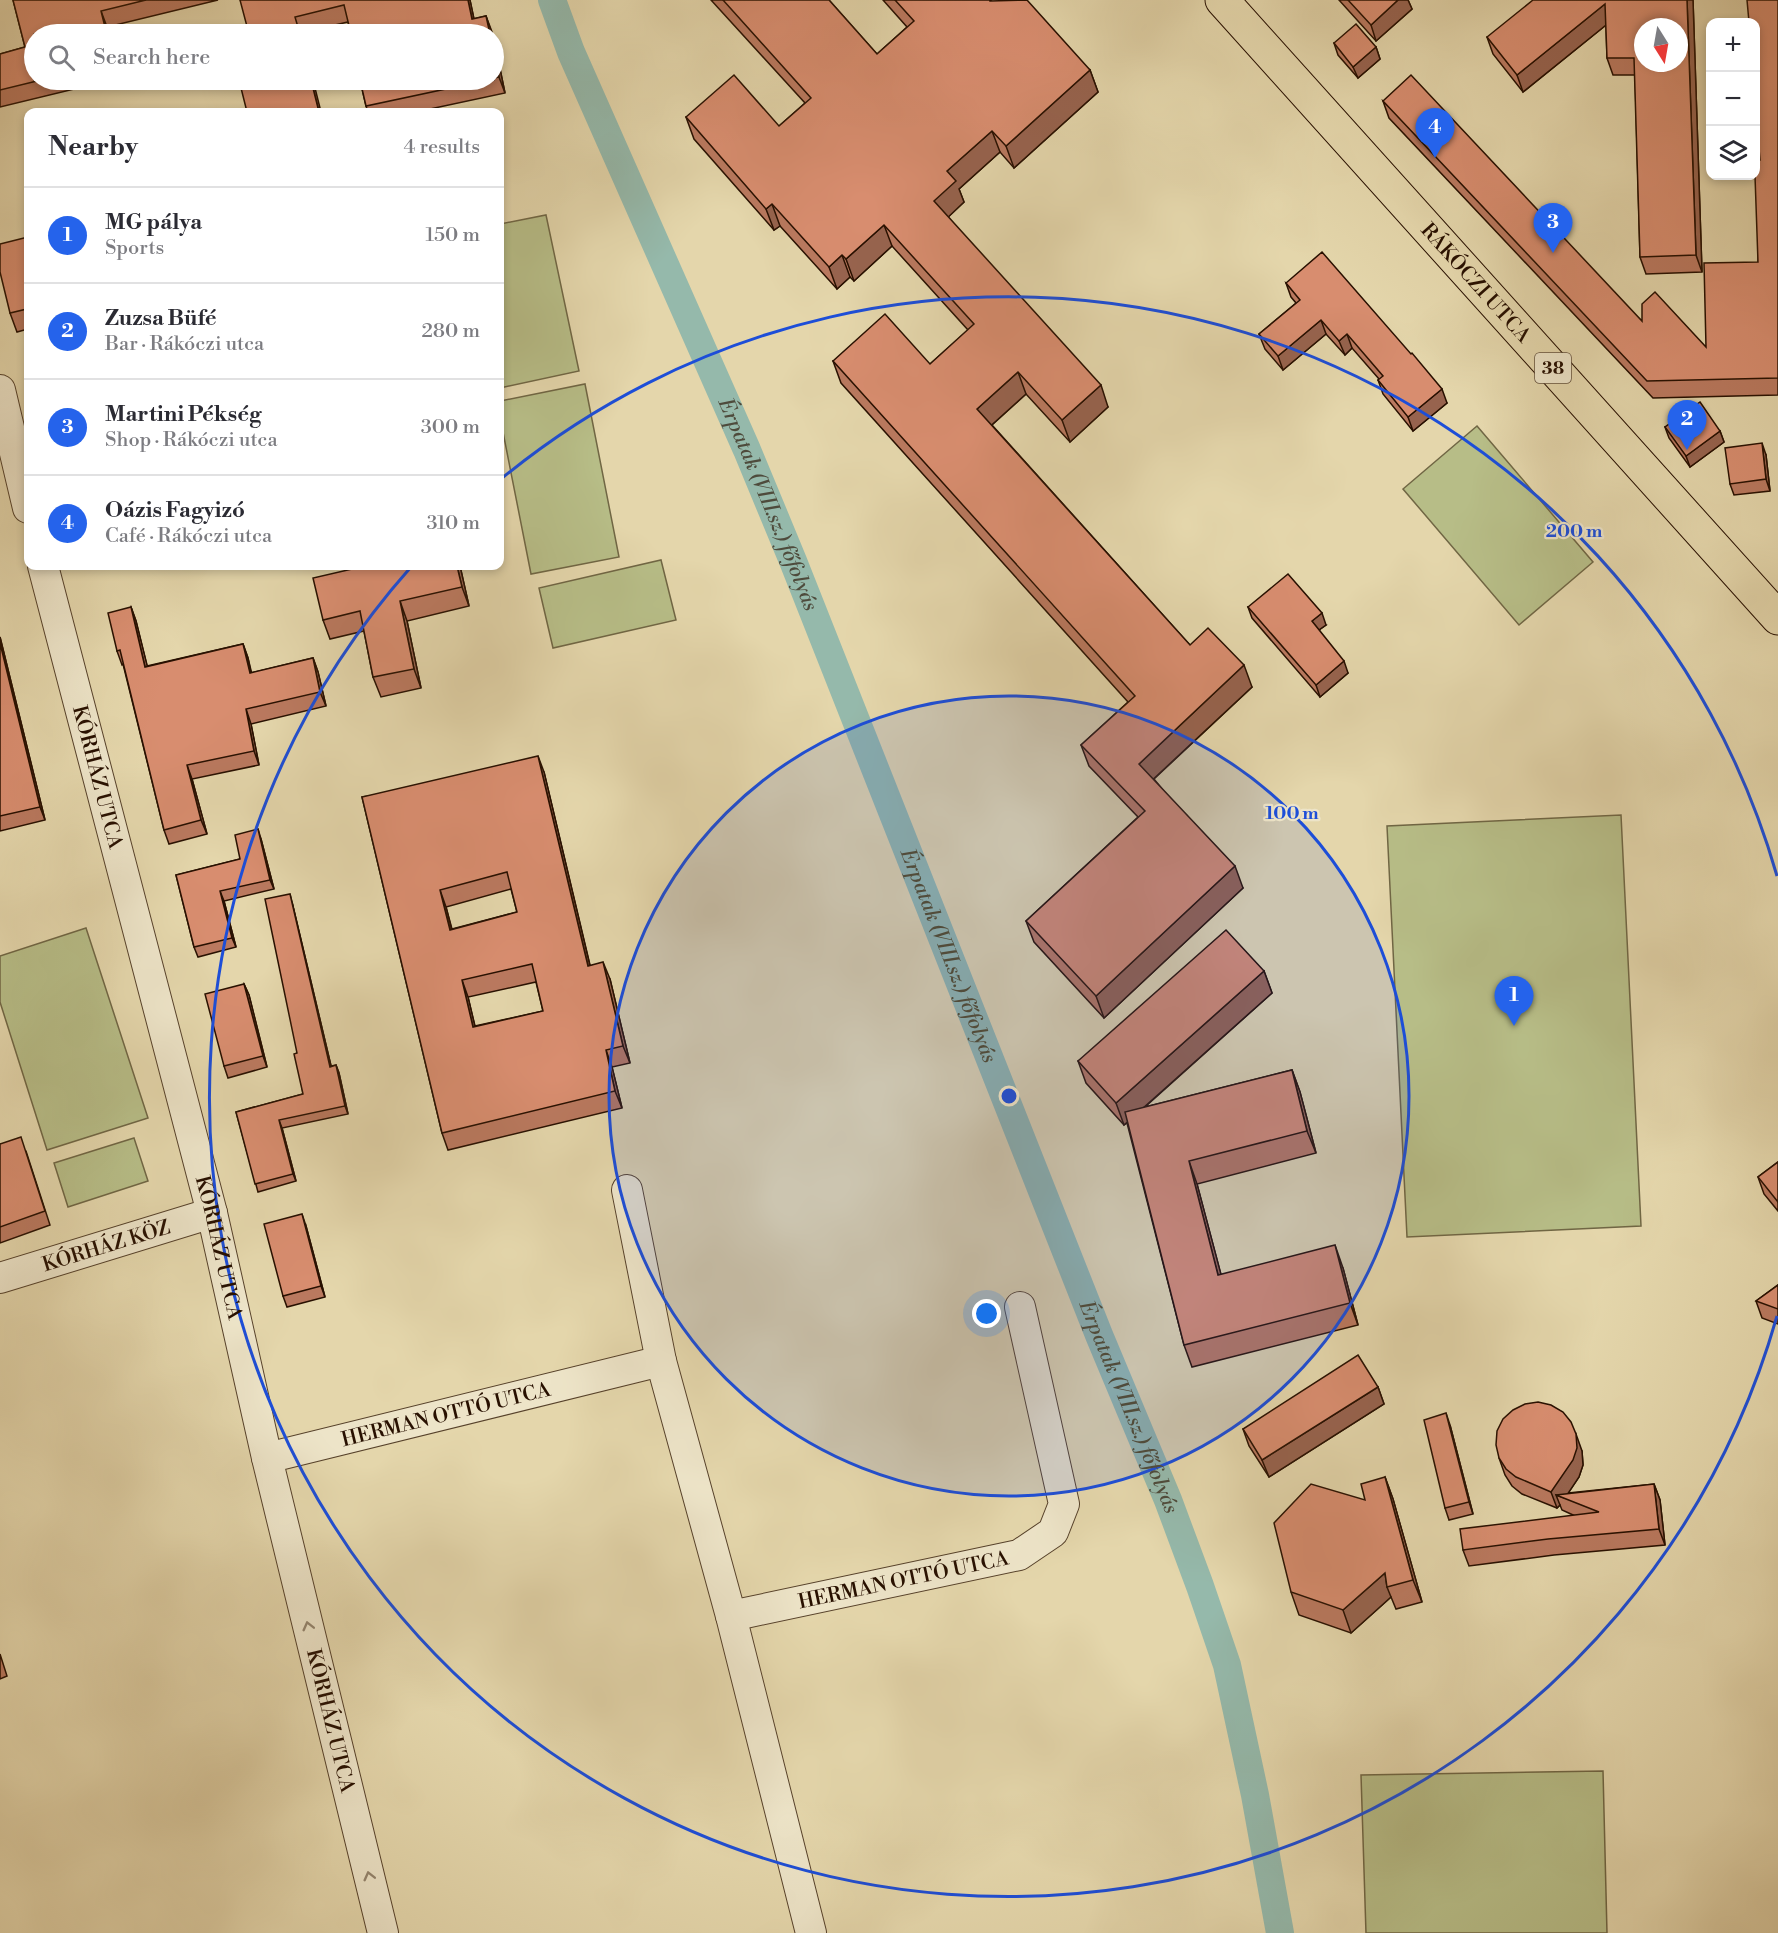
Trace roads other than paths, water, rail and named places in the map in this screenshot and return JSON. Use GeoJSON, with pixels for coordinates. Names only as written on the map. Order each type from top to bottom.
{"type":"FeatureCollection","features":[{"type":"Feature","properties":{"kind":"main road","name":"RÁKÓCZI UTCA"},"geometry":{"type":"LineString","coordinates":[[1222,0],[1778,618]]}},
{"type":"Feature","properties":{"kind":"street"},"geometry":{"type":"LineString","coordinates":[[0,390],[24,491]]}},
{"type":"Feature","properties":{"kind":"street","name":"KÓRHÁZ UTCA"},"geometry":{"type":"LineString","coordinates":[[44,570],[212,1213],[267,1458],[383,1933]]}},
{"type":"Feature","properties":{"kind":"street"},"geometry":{"type":"LineString","coordinates":[[627,1190],[661,1361],[731,1616],[811,1933]]}},
{"type":"Feature","properties":{"kind":"street","name":"KÓRHÁZ KÖZ"},"geometry":{"type":"LineString","coordinates":[[0,1278],[212,1213]]}},
{"type":"Feature","properties":{"kind":"street","name":"HERMAN OTTÓ UTCA"},"geometry":{"type":"LineString","coordinates":[[731,1616],[1019,1555],[1053,1532],[1064,1504],[1020,1307]]}},
{"type":"Feature","properties":{"kind":"street","name":"HERMAN OTTÓ UTCA"},"geometry":{"type":"LineString","coordinates":[[267,1458],[661,1361]]}},
{"type":"Feature","properties":{"kind":"waterway","name":"Érpatak (VIII.sz.) főfolyás"},"geometry":{"type":"LineString","coordinates":[[552,0],[571,52],[747,450],[793,561],[1099,1335],[1168,1500],[1227,1665],[1255,1795],[1280,1933]]}},
{"type":"Feature","properties":{"kind":"place","name":"Oázis Fagyizó"},"geometry":{"type":"Point","coordinates":[1435,158]}},
{"type":"Feature","properties":{"kind":"place","name":"Martini Pékség"},"geometry":{"type":"Point","coordinates":[1553,253]}},
{"type":"Feature","properties":{"kind":"place","name":"Zuzsa Büfé"},"geometry":{"type":"Point","coordinates":[1687,450]}},
{"type":"Feature","properties":{"kind":"place","name":"MG pálya"},"geometry":{"type":"Point","coordinates":[1514,1026]}}]}
